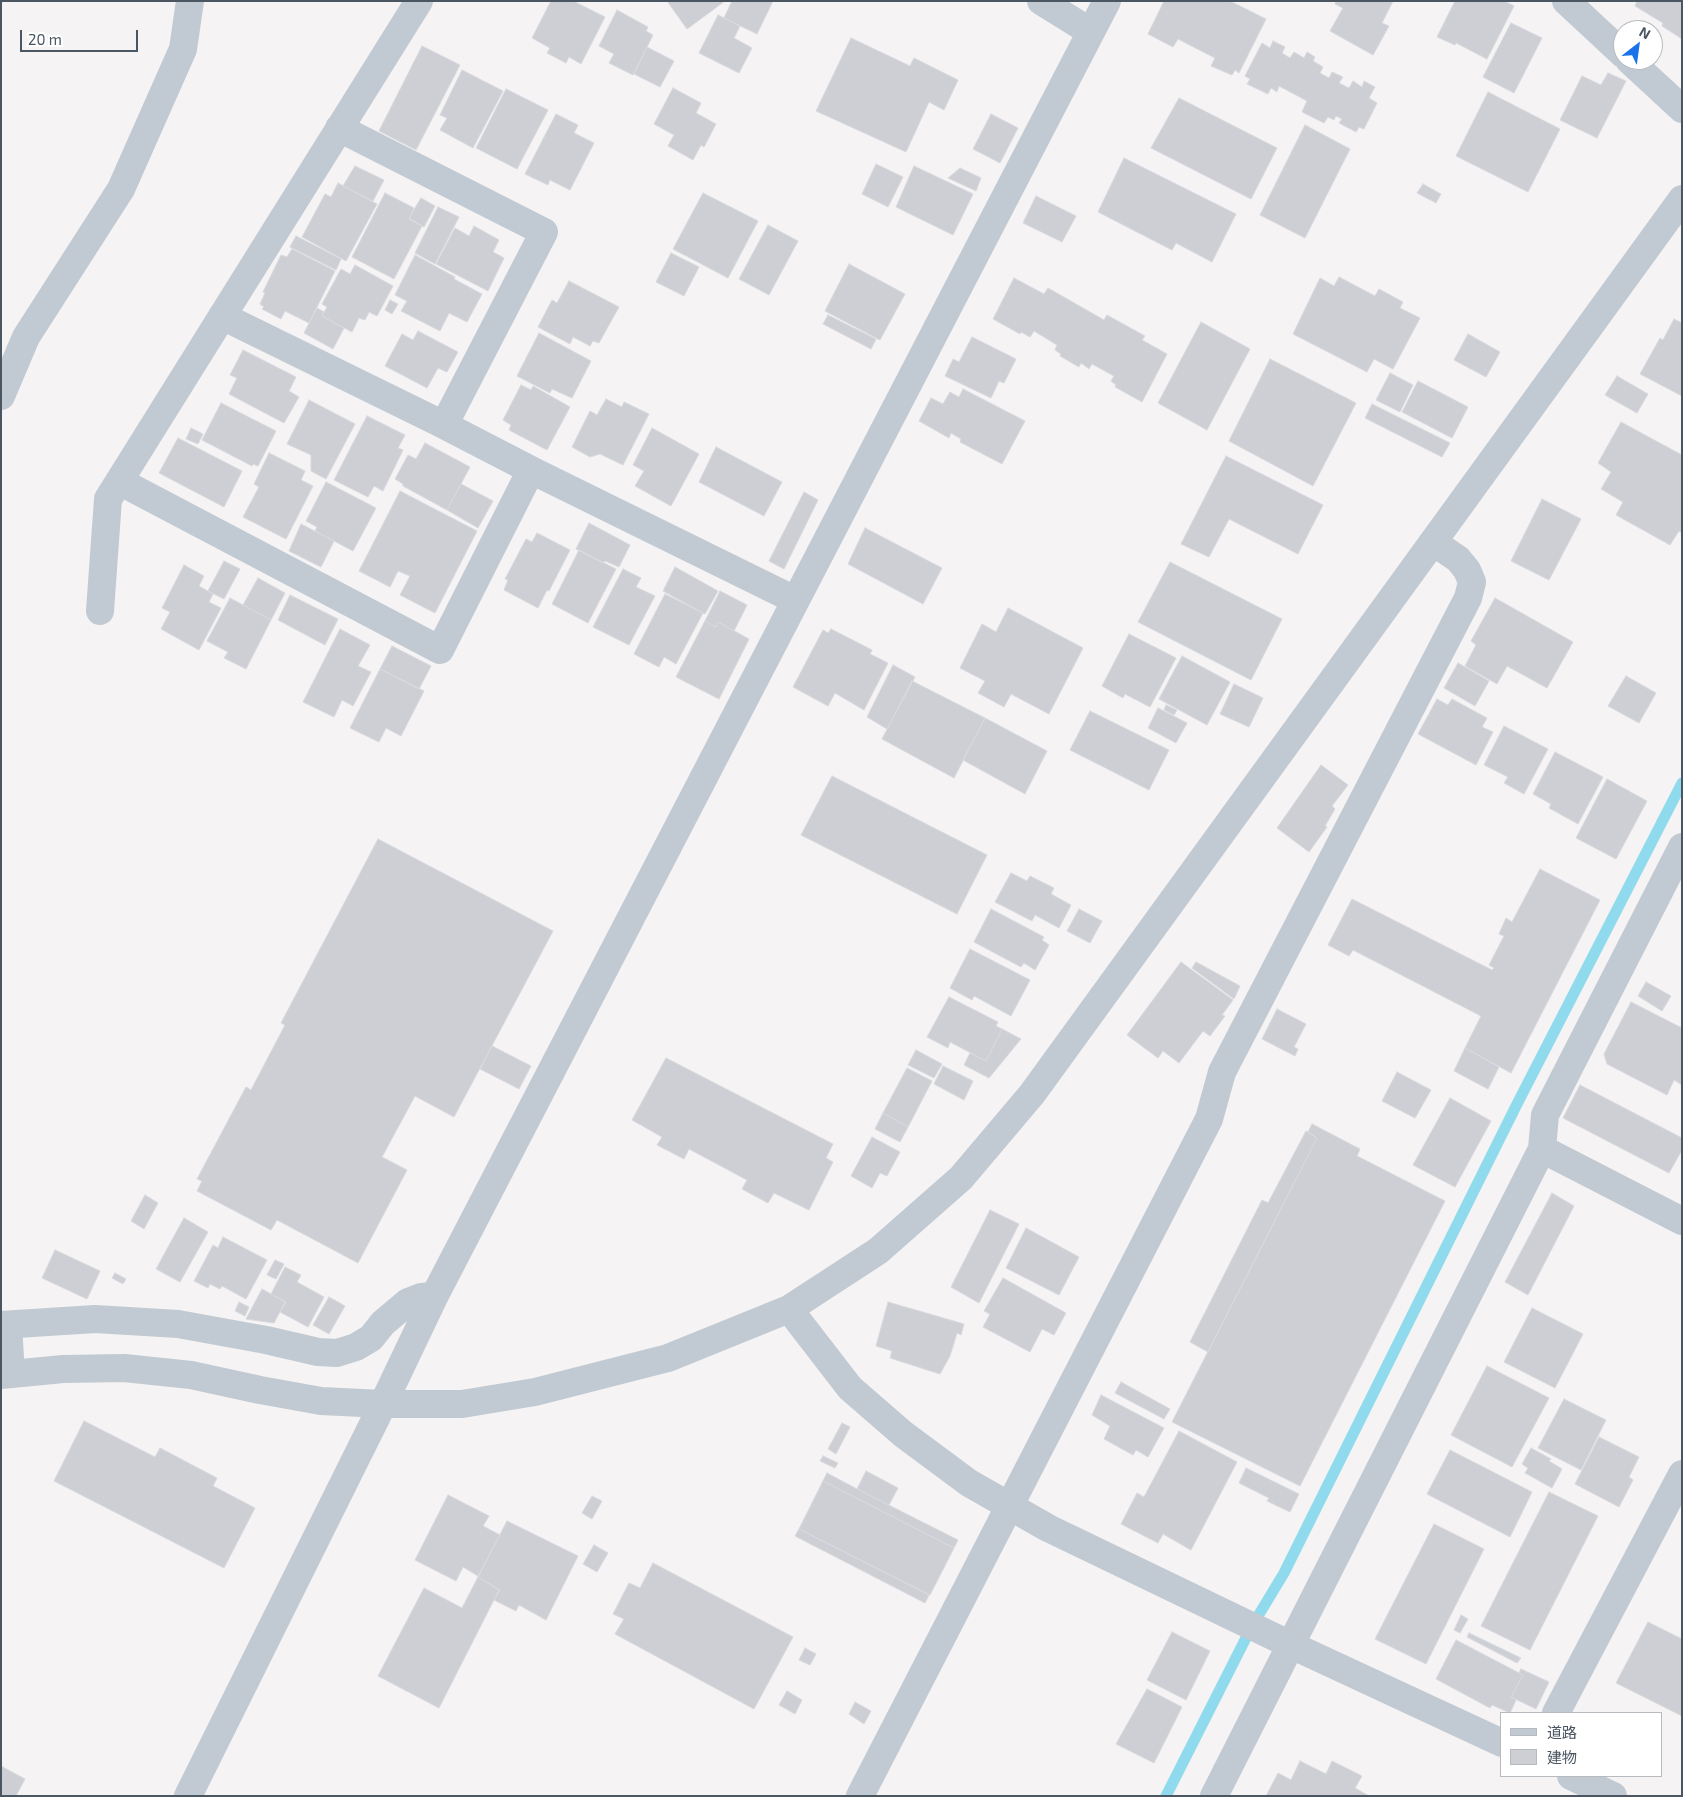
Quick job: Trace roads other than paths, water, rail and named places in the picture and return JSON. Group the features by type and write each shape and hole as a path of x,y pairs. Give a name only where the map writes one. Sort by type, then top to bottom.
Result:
{"street":[{"path":"1,396 26,336 121,189 183,49 190,1"},
{"path":"100,611 108,499 419,1"},
{"path":"1041,1 1091,32"},
{"path":"188,1796 383,1404 435,1295 1106,1"},
{"path":"1566,1 1613,45"},
{"path":"1640,70 1682,109"},
{"path":"339,128 544,232 444,425"},
{"path":"435,1295 421,1297 408,1302 383,1323 371,1338 356,1347 338,1353 318,1352 266,1340 178,1324 95,1319 4,1325 6,1374 63,1369 124,1368 191,1375 321,1401 383,1404 462,1404 535,1392 668,1358 789,1309 886,1244 961,1178 1026,1101 1682,198"},
{"path":"222,316 796,600"},
{"path":"119,481 440,650 531,470"},
{"path":"860,1796 1209,1119 1222,1072 1468,598 1472,582 1467,570 1458,559 1433,542"},
{"path":"1214,1796 1542,1149 1545,1116 1682,847"},
{"path":"1542,1149 1682,1221"},
{"path":"789,1309 850,1388 902,1434 970,1483 1048,1528 1291,1645 1500,1742"},
{"path":"1557,1712 1682,1474"},
{"path":"1573,1777 1613,1796"}],"waterway":[{"path":"1166,1796 1252,1626 1284,1573 1516,1106 1682,783"}]}
